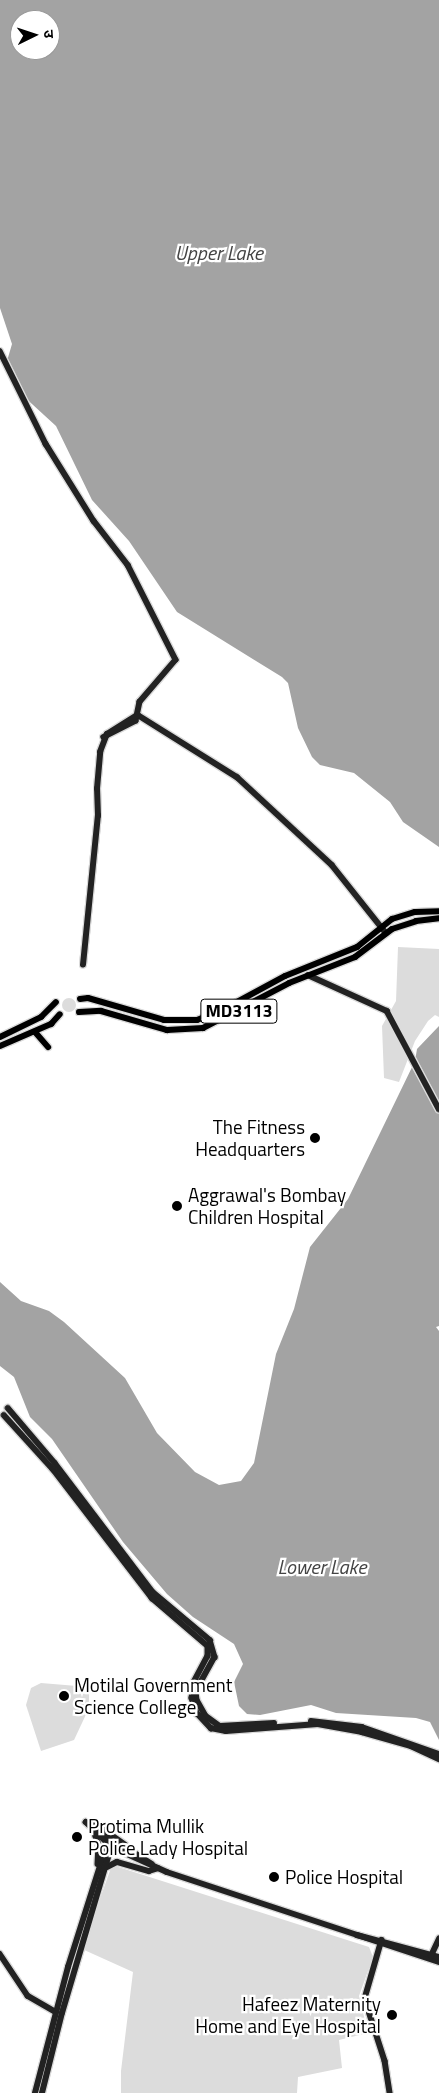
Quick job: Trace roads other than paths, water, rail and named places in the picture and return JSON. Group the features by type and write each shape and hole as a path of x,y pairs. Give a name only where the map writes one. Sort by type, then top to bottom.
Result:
{"main road":[{"name":"MD3113","path":"80,999 88,998 164,1020 198,1020 224,1009 286,976 357,947 382,926 415,912 439,911"},
{"name":"MD3113","path":"79,1012 94,1010 159,1029 192,1030 218,1023 355,957 386,933 416,921 439,918"},
{"path":"0,1037 41,1017 56,1002"},
{"path":"0,1046 50,1024 60,1014"},
{"path":"35,1032 48,1048"}],"street":[{"path":"0,351 46,444 94,521 128,565 176,660 140,702 138,714 104,737 97,789 98,816 83,964"},
{"path":"138,714 237,776 332,865 386,933"},
{"path":"311,977 387,1011 439,1109"},
{"path":"8,1408 55,1463 153,1592 210,1640 214,1657 196,1695 202,1710 213,1723 228,1727 323,1721 370,1729 439,1754"},
{"path":"4,1415 54,1469 152,1598 208,1646 208,1656 194,1682 192,1698 197,1713 211,1728 226,1731 318,1724 362,1732 411,1746 439,1759"},
{"path":"86,1822 93,1832 100,1852 96,1880"},
{"path":"86,1822 110,1842 147,1860"},
{"path":"86,1822 98,1824 158,1868"},
{"path":"93,1832 158,1868 357,1935 439,1957"},
{"path":"42,2093 64,2004 106,1867 110,1842"},
{"path":"35,2093 56,2012 96,1880 110,1842"},
{"path":"106,1867 117,1862 149,1871 158,1868"},
{"path":"431,1956 439,1939"},
{"path":"381,1942 365,2000 385,2061 390,2093"},
{"path":"0,1954 28,1996 56,2012"},
{"path":"431,1956 439,1962"}],"water":[{"name":"Upper Lake","path":"0,0 439,0 439,847 403,822 390,802 354,773 320,765 312,757 298,728 288,683 282,677 177,612 129,541 92,500 56,426 20,393 7,361 12,344 0,308"},
{"name":"Lower Lake","path":"439,1026 439,1326 436,1327 439,1331 439,1740 430,1722 416,1718 336,1713 311,1705 260,1715 247,1714 239,1706 234,1682 243,1664 234,1644 193,1617 167,1594 123,1542 52,1439 30,1417 14,1377 0,1366 0,1282 21,1301 49,1311 64,1322 125,1378 157,1433 195,1472 219,1485 241,1481 254,1463 276,1354 294,1309 310,1247 348,1199 415,1061 417,1049"}],"place":[{"name":"The Fitness Headquarters","path":"315,1138"},
{"name":"Aggrawal's Bombay Children Hospital","path":"177,1206"},
{"name":"Motilal Government Science College","path":"64,1696"},
{"name":"Protima Mullik Police Lady Hospital","path":"77,1837"},
{"name":"Police Hospital","path":"274,1877"},
{"name":"Hafeez Maternity Home and Eye Hospital","path":"392,2015"}]}
